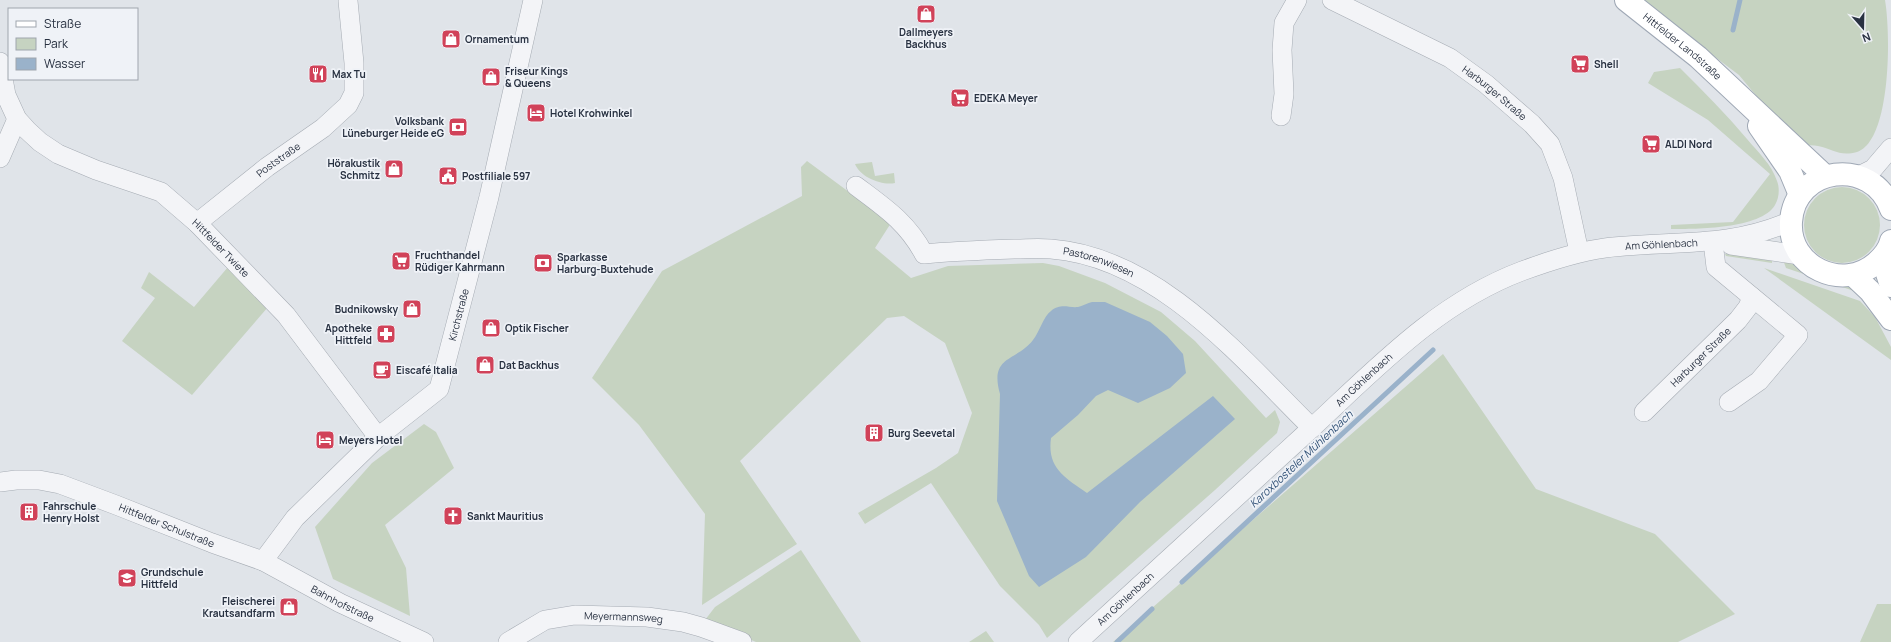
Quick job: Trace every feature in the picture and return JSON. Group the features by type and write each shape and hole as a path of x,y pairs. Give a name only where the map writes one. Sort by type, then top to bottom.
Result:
{"main road":[{"name":"Hittfelder Landstraße","path":"1626,0 1698,57 1825,176"},
{"name":"Hittfelder Landstraße","path":"1738,94 1790,171 1800,195"},
{"path":"1886,250 1869,269 1853,276 1838,276 1823,273 1810,266 1800,255 1794,245 1791,221 1794,207 1800,195 1811,184 1825,176 1848,173 1859,176 1871,182 1890,200"},
{"path":"1886,250 1891,286"},
{"path":"1853,276 1870,291 1891,319"}],"street":[{"name":"Kirchstraße","path":"263,561 295,518 378,436 439,389 489,197 533,0"},
{"path":"1281,116 1284,94 1282,50 1284,23 1297,0"},
{"name":"Harburger Straße","path":"1332,0 1450,58 1486,84 1532,124 1550,144 1563,178 1579,252"},
{"name":"Poststraße","path":"197,223 267,167 336,118 348,105 354,93 354,63 348,1"},
{"path":"0,64 6,95 17,119 0,158"},
{"name":"Hittfelder Twiete","path":"17,119 40,142 58,154 96,170 161,192 197,223 286,315 378,436"},
{"path":"1859,176 1873,169 1891,148"},
{"name":"Pastorenwiesen","path":"856,186 891,212 904,224 915,238 924,254 970,250 1050,249 1097,259 1129,273 1160,290 1202,319 1312,428"},
{"name":"Am Göhlenbach","path":"1078,642 1312,428 1358,383 1421,330 1455,306 1514,274 1579,252 1628,246 1713,242 1746,237 1770,230 1791,221"},
{"path":"1713,242 1716,267 1798,334 1759,381 1729,402"},
{"name":"Am Göhlenbach","path":"1713,242 1800,255"},
{"name":"Harburger Straße","path":"1644,412 1738,320 1748,307 1752,297"},
{"name":"Hittfelder Schulstraße","path":"0,482 39,480 60,484 212,543 263,561"},
{"name":"Bahnhofstraße","path":"263,561 340,603 424,642"},
{"name":"Meyermannsweg","path":"508,642 545,620 575,615 647,617 683,622 714,631 742,642"}],"green space":[{"path":"1639,0 1885,0 1887,16 1888,61 1886,85 1877,129 1868,144 1857,152 1846,154 1824,147 1803,145 1768,110 1739,75"},
{"path":"1680,68 1731,121 1772,170 1779,187 1779,193 1775,205 1768,213 1756,219 1727,226 1696,229 1671,229 1671,225 1733,222 1770,174 1708,120 1648,83 1654,72"},
{"path":"807,161 891,223 875,248 911,278 948,266 1043,263 1059,266 1105,283 1161,312 1195,341 1266,418 1275,410 1280,422 1277,433 1215,490 1047,638 1039,625 1000,586 931,483 865,524 858,513 936,468 958,453 972,413 945,343 904,316 887,318 740,461 797,544 702,605 705,514 639,425 592,378 662,271 802,196 801,167"},
{"path":"872,162 875,176 894,173 895,183 890,184 872,180 866,177 855,164"},
{"path":"1842,187 1856,190 1869,198 1877,211 1880,225 1877,239 1869,252 1856,260 1842,263 1828,260 1815,252 1807,239 1804,225 1807,211 1815,198 1828,190"},
{"path":"1725,254 1772,257 1772,263 1726,256"},
{"path":"1783,260 1796,262 1853,285 1857,292 1786,268"},
{"path":"228,267 268,307 192,395 122,341 155,298 141,288 149,272 194,307"},
{"path":"1764,268 1860,301 1875,317 1891,347 1891,360"},
{"path":"1443,354 1536,489 1655,534 1735,614 1678,642 1113,642"},
{"path":"424,424 436,432 454,468 385,525 406,568 410,616 333,579 315,527 372,463"},
{"path":"801,550 861,642 756,642 705,620 715,607"},
{"path":"1877,604 1891,604 1891,642 1860,642"},
{"path":"986,631 994,642 969,642"}],"water":[{"path":"1092,302 1105,302 1150,322 1167,336 1183,354 1186,373 1170,388 1138,403 1108,390 1096,396 1078,415 1051,438 1050,448 1055,464 1059,471 1071,482 1087,493 1213,396 1235,419 1140,502 1086,557 1039,587 1029,576 997,501 1000,394 998,372 1006,361 1026,347 1033,340 1051,311 1058,307 1078,307"}],"waterway":[{"name":"Karoxbosteler Mühlenbach","path":"1733,30 1740,0"},
{"name":"Karoxbosteler Mühlenbach","path":"1182,582 1433,350"},
{"name":"Karoxbosteler Mühlenbach","path":"1117,642 1152,609"}],"place":[{"name":"Dallmeyers Backhus","path":"926,14"},
{"name":"Ornamentum","path":"451,39"},
{"name":"Shell","path":"1580,64"},
{"name":"Max Tu","path":"318,74"},
{"name":"Friseur Kings & Queens","path":"491,77"},
{"name":"EDEKA Meyer","path":"960,98"},
{"name":"Hotel Krohwinkel","path":"536,113"},
{"name":"Volksbank Lüneburger Heide eG","path":"458,127"},
{"name":"ALDI Nord","path":"1651,144"},
{"name":"Hörakustik Schmitz","path":"394,169"},
{"name":"Postfiliale 597","path":"448,176"},
{"name":"Fruchthandel Rüdiger Kahrmann","path":"401,261"},
{"name":"Sparkasse Harburg-Buxtehude","path":"543,263"},
{"name":"Budnikowsky","path":"412,309"},
{"name":"Optik Fischer","path":"491,328"},
{"name":"Apotheke Hittfeld","path":"386,334"},
{"name":"Dat Backhus","path":"485,365"},
{"name":"Eiscafé Italia","path":"382,370"},
{"name":"Burg Seevetal","path":"874,433"},
{"name":"Meyers Hotel","path":"325,440"},
{"name":"Fahrschule Henry Holst","path":"29,512"},
{"name":"Sankt Mauritius","path":"453,516"},
{"name":"Grundschule Hittfeld","path":"127,578"},
{"name":"Fleischerei Krautsandfarm","path":"289,607"}]}
